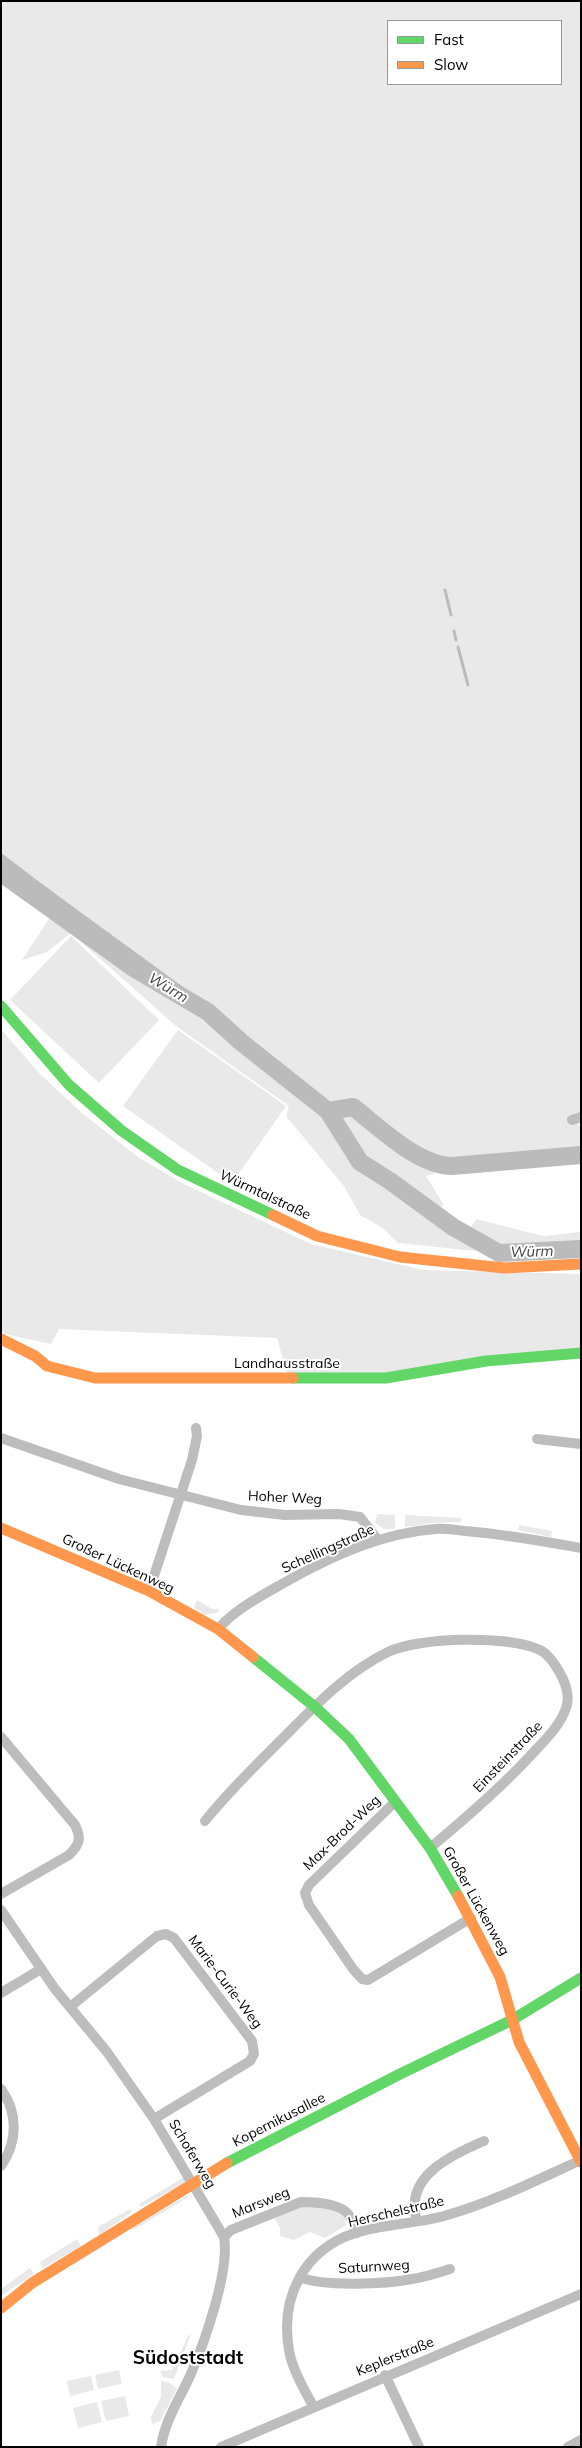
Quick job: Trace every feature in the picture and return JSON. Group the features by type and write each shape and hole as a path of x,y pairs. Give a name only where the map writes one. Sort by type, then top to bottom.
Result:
{"street":[{"name":"Würmtalstraße","path":"1,1006 69,1085 122,1131 178,1170 317,1236 400,1257 504,1268 581,1264"},
{"name":"Landhausstraße","path":"1,1339 35,1356 48,1366 95,1378 122,1379 386,1378 419,1375 503,1359 581,1353"},
{"path":"149,1591 192,1460 197,1436 196,1428"},
{"name":"Hoher Weg","path":"1,1438 119,1478 240,1510 285,1515 339,1514 360,1516 378,1540"},
{"path":"537,1439 581,1444"},
{"name":"Großer Lückenweg","path":"1,1528 149,1591 218,1629 315,1706 349,1740 430,1848 471,1918 500,1977 519,2042 556,2109 580,2161"},
{"name":"Schellingstraße","path":"218,1629 224,1622 268,1592 300,1574 378,1540 407,1533 437,1529 493,1533 581,1548"},
{"name":"Einsteinstraße","path":"315,1706 371,1662 404,1646 466,1641 525,1644 542,1651 552,1662 566,1686 568,1698 567,1708 561,1719 540,1746 504,1784 430,1848"},
{"path":"205,1821 239,1782 315,1706"},
{"path":"1,1737 75,1825 80,1838 78,1846 69,1855 1,1894"},
{"name":"Max-Brod-Weg","path":"395,1802 308,1885 305,1893 309,1905 353,1969 362,1979 368,1980 471,1918"},
{"name":"Schoferweg","path":"1,1910 41,1969 107,2052 154,2119 224,2237 226,2248 222,2281 197,2360 171,2412 164,2430 161,2447"},
{"name":"Marie-Curie-Weg","path":"70,2007 157,1936 166,1934 174,1938 252,2041 254,2054 250,2061 154,2119"},
{"path":"1,1993 41,1969"},
{"name":"Kopernikusallee","path":"1,2308 32,2284 213,2170 400,2074 512,2020 581,1978"},
{"path":"1,2089 8,2098 15,2124 13,2142 1,2166"},
{"path":"417,2221 414,2202 427,2174 445,2160 484,2141"},
{"name":"Herschelstraße","path":"313,2406 298,2377 289,2352 286,2316 295,2284 315,2257 334,2242 357,2233 468,2209 580,2161"},
{"name":"Marsweg","path":"224,2237 231,2230 287,2206 308,2202 334,2206 348,2213 357,2233"},
{"name":"Saturnweg","path":"300,2277 313,2282 326,2283 369,2282 412,2279 450,2269"},
{"name":"Keplerstraße","path":"221,2447 313,2406 581,2294"},
{"path":"385,2376 419,2447"},
{"path":"568,2447 581,2440"}],"shaded area":[{"path":"1,1 581,1 581,1114 574,1117 581,1129 581,1160 447,1170 426,1176 443,1204 437,1219 474,1245 475,1251 398,1243 383,1228 360,1215 344,1186 286,1116 289,1106 176,1026 71,933 47,952 22,960 53,913 1,877"},
{"path":"71,936 159,1020 99,1083 10,1000"},
{"path":"1,1029 39,1073 82,1113 138,1157 184,1184 311,1244 423,1270 581,1274 581,1348 382,1375 287,1373 277,1338 59,1329 51,1344 5,1334 1,1330"},
{"path":"178,1030 286,1106 232,1183 123,1106"},
{"path":"476,1219 543,1236 581,1232 581,1246 518,1250 496,1247 468,1232"},
{"path":"377,1514 395,1515 395,1529 384,1529 375,1523"},
{"path":"405,1515 461,1518 461,1522 432,1523 405,1527"},
{"path":"519,1525 552,1531 551,1537 518,1530"},
{"path":"358,1540 360,1542 301,1567 300,1564 323,1552"},
{"path":"197,1600 212,1609 219,1609 219,1612 205,1615 194,1608"},
{"path":"184,2177 187,2182 141,2207 139,2204"},
{"path":"188,2195 189,2197 133,2230 132,2228"},
{"path":"303,2206 328,2208 344,2216 346,2225 325,2238 310,2232 294,2240 280,2236 280,2228 274,2217"},
{"path":"130,2209 132,2212 99,2235 98,2227"},
{"path":"77,2239 81,2246 43,2268 40,2262"},
{"path":"30,2268 34,2274 1,2296 1,2289"},
{"path":"191,2334 174,2379 163,2377 160,2371 172,2370 188,2336"},
{"path":"119,2370 122,2384 98,2389 95,2375"},
{"path":"91,2376 94,2390 70,2396 67,2381"},
{"path":"161,2381 170,2383 177,2389 160,2421 152,2424 151,2417 161,2397"},
{"path":"125,2396 129,2416 106,2421 101,2401"},
{"path":"97,2402 102,2422 78,2428 73,2408"}],"waterway":[{"path":"445,590 451,615"},
{"path":"454,631 456,640"},
{"path":"458,647 468,685"},
{"path":"1,859 208,1012"},
{"name":"Würm","path":"1,873 132,967 208,1012 241,1042 328,1111 360,1162 390,1181 453,1227 499,1253 581,1249"},
{"name":"Würm","path":"328,1111 353,1107 399,1144 426,1160 439,1164 452,1166 581,1155"}],"traffic: fast":[{"path":"1,1006 69,1085 122,1131 178,1170 273,1215"},
{"path":"293,1378 386,1378 486,1361 581,1353"},
{"path":"253,1657 315,1707 349,1739 430,1848 458,1896"},
{"path":"227,2163 400,2074 512,2020 581,1978"}],"traffic: slow":[{"path":"273,1215 317,1236 400,1257 504,1268 581,1264"},
{"path":"1,1339 35,1356 47,1366 95,1378 293,1378"},
{"path":"1,1528 149,1591 218,1629 253,1657"},
{"path":"458,1896 500,1977 519,2042 581,2162"},
{"path":"1,2308 32,2283 227,2163"}],"district":[{"name":"Südoststadt","path":"188,2358"}]}
